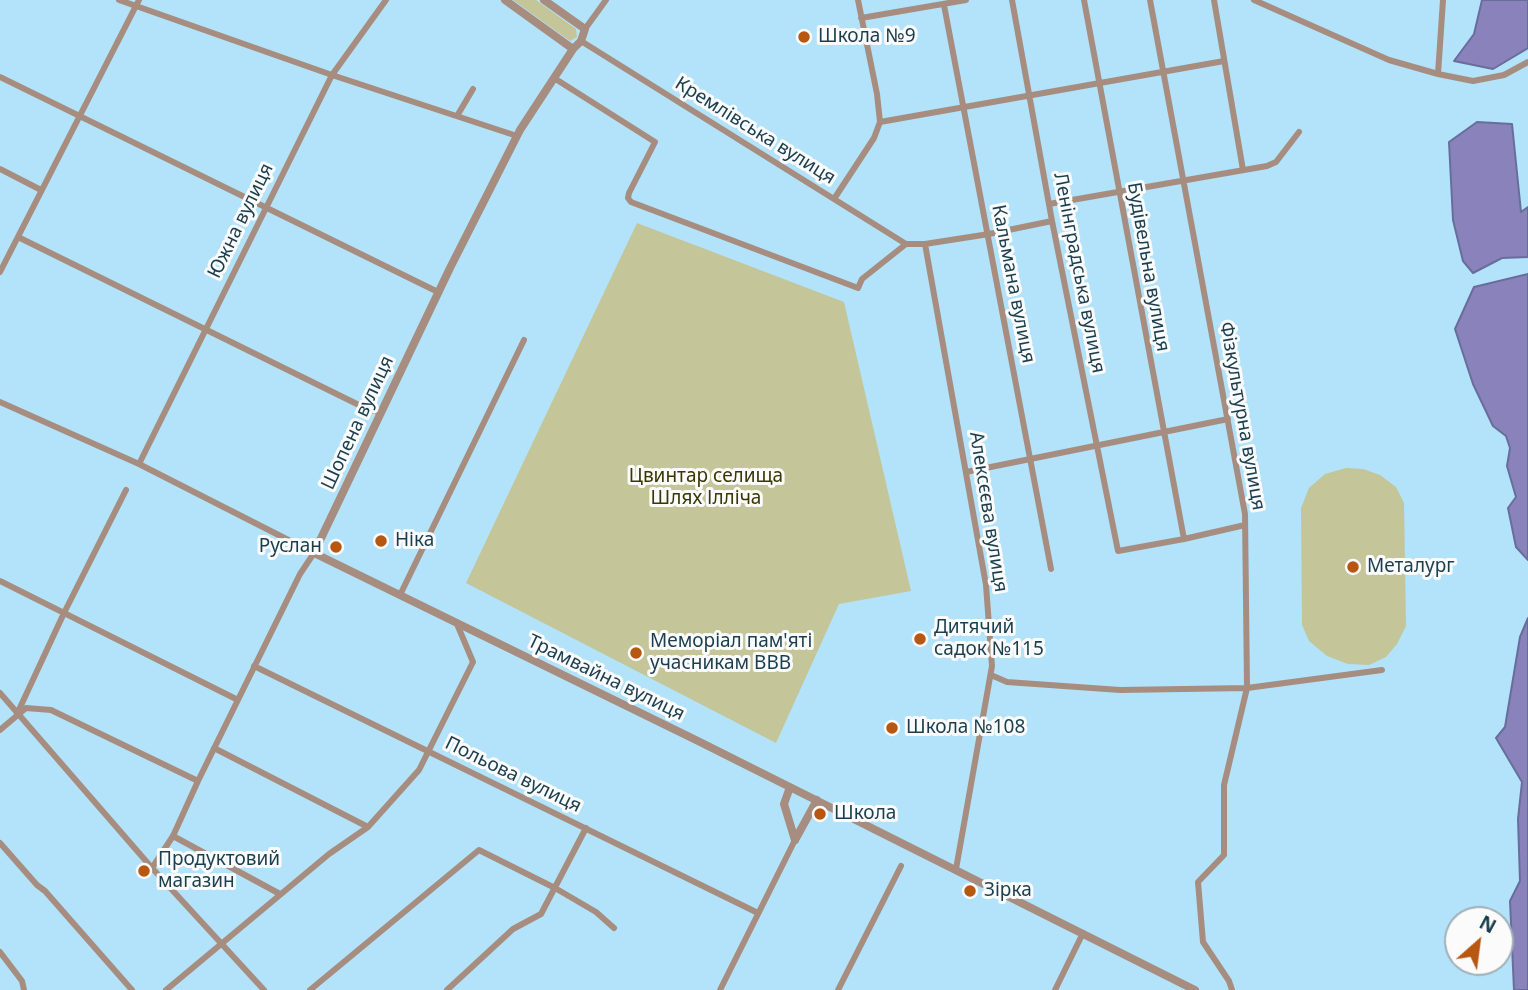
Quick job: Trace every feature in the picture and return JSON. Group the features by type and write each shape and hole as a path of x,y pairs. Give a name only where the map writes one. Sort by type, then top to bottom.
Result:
{"street":[{"path":"119,0 136,3 332,75 517,136"},
{"name":"Южна вулиця","path":"139,464 332,75 386,0"},
{"path":"505,0 573,49"},
{"path":"544,0 584,29"},
{"path":"581,41 584,29 606,0"},
{"path":"834,199 874,138 880,122 858,0"},
{"path":"861,18 966,0"},
{"name":"Ленінградська вулиця","path":"1013,0 1052,221 1118,551 1184,539"},
{"name":"Будівельна вулиця","path":"1084,0 1184,539"},
{"name":"Фiзкультурна вулиця","path":"1150,0 1245,514 1247,688 1224,785 1224,855 1198,882 1203,942 1232,990"},
{"path":"1214,0 1243,170"},
{"path":"1254,0 1389,60 1438,75 1473,82 1504,75 1528,62"},
{"path":"1438,75 1443,0"},
{"path":"0,271 136,3"},
{"name":"Кальмана вулиця","path":"944,5 1051,569"},
{"name":"Шопена вулиця","path":"152,868 173,836 254,666 300,574 314,553 438,292 517,136 573,49 581,41"},
{"name":"Кремлівська вулиця","path":"581,41 909,244"},
{"path":"880,122 1224,61"},
{"path":"0,76 438,292"},
{"path":"554,78 655,142 629,194 631,202 858,288 862,279 909,244 989,234 1052,221"},
{"path":"457,116 473,89"},
{"path":"1049,204 1276,162 1299,132"},
{"path":"0,169 41,190"},
{"path":"18,237 363,407 381,413"},
{"name":"Алексєєва вулиця","path":"925,244 986,584 992,666 956,869"},
{"path":"400,595 524,340"},
{"name":"Трамвайна вулиця","path":"0,402 139,464 1195,990"},
{"path":"966,472 1228,419"},
{"path":"18,714 64,613 126,490"},
{"path":"1184,539 1245,525"},
{"path":"0,581 238,700"},
{"path":"166,990 329,854 368,827 419,770 473,662 457,623"},
{"name":"Польова вулиця","path":"254,666 758,913"},
{"path":"990,675 1007,682 1119,690 1247,688 1381,670"},
{"path":"0,693 152,868 264,990"},
{"path":"0,730 26,708 51,710 198,781"},
{"path":"214,748 368,827"},
{"path":"790,787 784,804 795,840"},
{"path":"720,990 817,800"},
{"path":"447,990 513,929 541,914 586,828"},
{"path":"173,836 280,894"},
{"path":"0,843 132,990"},
{"path":"310,990 479,850 555,888 596,912 614,928"},
{"path":"838,990 901,866"},
{"path":"1055,990 1083,933"},
{"path":"0,952 23,981 24,990"}],"green space":[{"path":"513,0 536,0 576,29 577,37 570,41"},
{"name":"Цвинтар селища Шлях Ілліча","path":"637,223 844,302 911,591 839,604 776,743 466,583"},
{"name":"Металург","path":"1346,468 1363,469 1380,475 1396,487 1404,503 1406,626 1397,644 1386,657 1369,665 1348,664 1327,656 1309,641 1302,625 1301,508 1309,488 1325,474"}],"shaded area":[{"path":"1482,0 1528,0 1528,48 1493,69 1454,61 1474,34"},
{"path":"1477,122 1512,124 1521,212 1528,207 1528,257 1502,258 1473,273 1463,261 1453,220 1449,142"},
{"path":"1528,274 1528,560 1516,547 1508,508 1516,497 1507,466 1510,448 1506,436 1493,426 1473,384 1455,329 1474,287"},
{"path":"1528,618 1528,990 1514,990 1514,906 1510,906 1510,901 1520,881 1518,819 1522,782 1496,738 1505,727 1520,637"}],"place":[{"name":"Школа №9","path":"804,37"},
{"name":"Ніка","path":"381,541"},
{"name":"Руслан","path":"336,547"},
{"name":"Металург","path":"1353,567"},
{"name":"Дитячий садок №115","path":"920,639"},
{"name":"Меморіал пам'яті учасникам ВВВ","path":"636,653"},
{"name":"Школа №108","path":"892,728"},
{"name":"Школа","path":"820,814"},
{"name":"Продуктовий магазин","path":"144,871"},
{"name":"Зірка","path":"970,891"}]}
